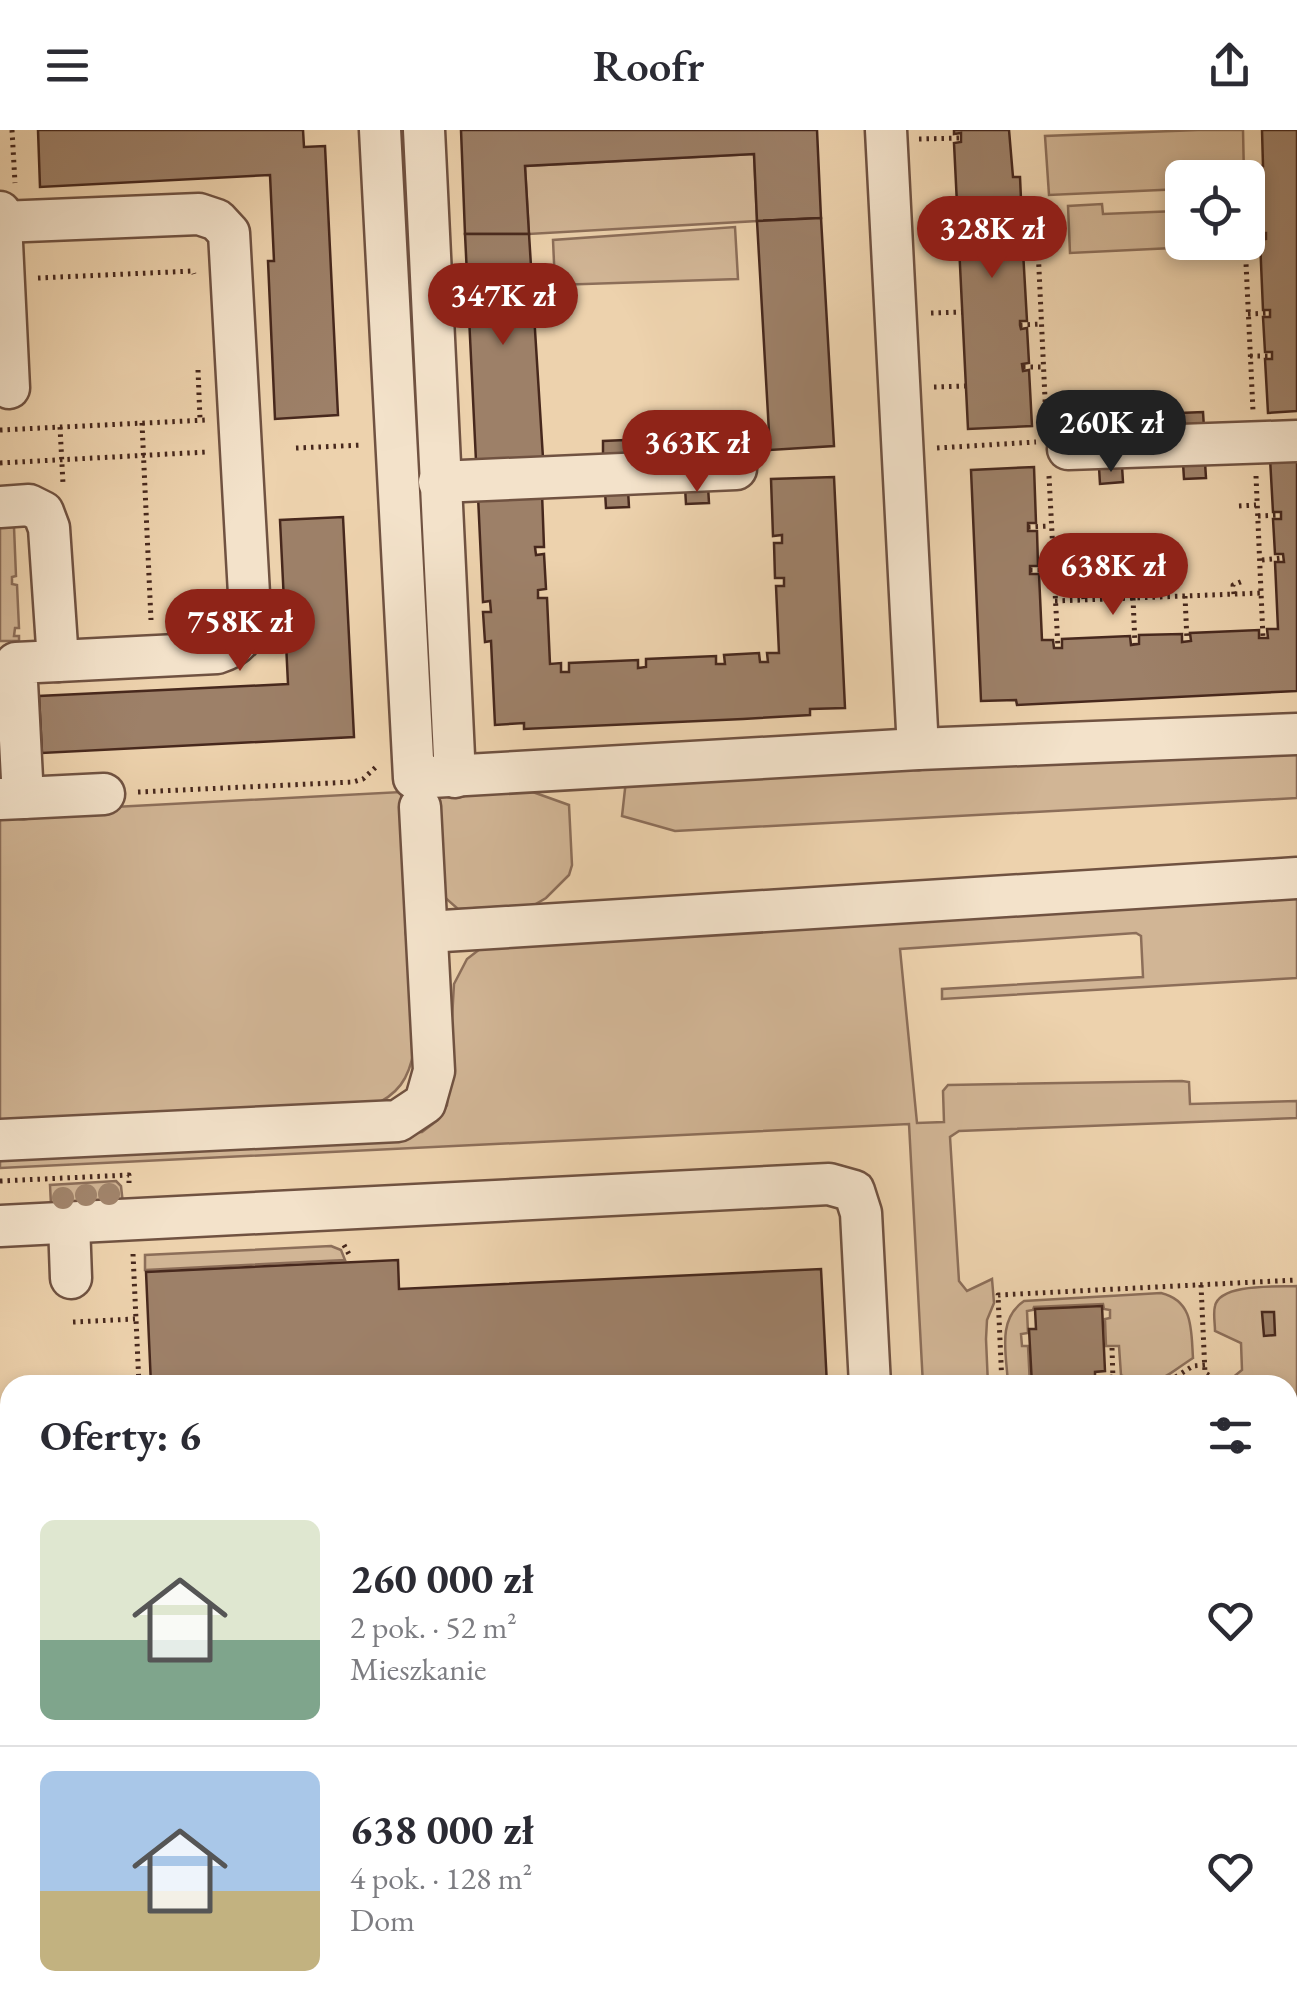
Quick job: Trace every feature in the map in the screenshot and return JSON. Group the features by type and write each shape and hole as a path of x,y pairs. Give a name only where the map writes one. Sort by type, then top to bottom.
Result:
{"street":[{"path":"380,130 412,775 418,780 918,750 1297,734"},
{"path":"424,130 454,777"},
{"path":"900,134 918,750"},
{"path":"9,388 4,280 6,209 199,214 222,224 232,248 250,612 246,630 232,646 216,653 16,663 12,798 104,794"},
{"path":"1058,445 1297,441"},
{"path":"439,482 736,469"},
{"path":"0,507 28,505 43,512 49,528 58,661"},
{"path":"0,1140 398,1121 426,1103 434,1071 420,807"},
{"path":"427,932 1297,878"},
{"path":"0,1226 830,1184 854,1192 861,1213 869,1375"},
{"path":"69,1222 72,1278"}],"path":[{"path":"6,209 12,130"},
{"path":"900,134 961,138"},
{"path":"920,235 959,233"},
{"path":"1017,248 1038,248"},
{"path":"4,280 194,270"},
{"path":"923,314 962,312"},
{"path":"1248,314 1270,313"},
{"path":"1020,324 1042,324"},
{"path":"1250,356 1272,356"},
{"path":"1023,367 1044,367"},
{"path":"925,388 966,386"},
{"path":"0,430 212,420"},
{"path":"142,423 152,621"},
{"path":"60,427 64,498"},
{"path":"296,448 366,444 366,451"},
{"path":"924,448 1058,445"},
{"path":"0,462 209,452"},
{"path":"1239,506 1258,505"},
{"path":"1258,516 1282,515"},
{"path":"1028,527 1052,526"},
{"path":"1260,560 1284,558"},
{"path":"1030,570 1054,570"},
{"path":"1234,594 1233,585 1243,581"},
{"path":"1151,598 1150,588 1157,583"},
{"path":"1074,589 1083,592 1084,600"},
{"path":"1058,648 1056,602 1084,600 1262,593 1264,638"},
{"path":"1185,596 1186,642"},
{"path":"1133,598 1135,644"},
{"path":"104,794 353,782 372,772 381,756"},
{"path":"132,1251 139,1375"},
{"path":"1002,1375 998,1295 1297,1280"},
{"path":"1201,1285 1205,1373 1208,1375"},
{"path":"74,1322 136,1319"},
{"path":"1112,1348 1113,1375"},
{"path":"1179,1375 1193,1366 1205,1366"}],"shaded area":[{"path":"1243,130 1244,160 1165,160 1165,190 1049,195 1045,136"},
{"path":"754,154 757,221 529,234 525,166"},
{"path":"1102,204 1103,214 1165,211 1165,248 1070,253 1068,206"},
{"path":"735,227 738,279 555,285 553,240"},
{"path":"0,527 14,527 16,576 12,577 12,584 17,585 19,628 15,628 14,636 19,636 19,641 0,641"},
{"path":"1297,746 1297,798 675,831 622,816 626,780"},
{"path":"516,786 569,805 569,875 534,905 458,909 442,895 434,790"},
{"path":"401,792 414,1050 405,1078 388,1097 370,1107 0,1126 0,813"},
{"path":"1297,896 1297,978 942,999 942,989 1143,977 1141,936 1136,933 900,949 917,1123 944,1122 943,1091 948,1085 1182,1081 1189,1082 1190,1104 1297,1101 1297,1118 959,1131 950,1137 959,1281 967,1291 992,1279 994,1303 987,1320 986,1339 988,1375 922,1375 909,1124 0,1168 0,1154 422,1132 438,1120 447,1105 454,984 467,959 489,942"},
{"path":"116,1181 121,1186 123,1204 51,1205 50,1185"},
{"path":"331,1246 341,1250 345,1260 145,1270 145,1255"},
{"path":"1297,1286 1297,1375 1236,1375 1242,1370 1241,1343 1215,1331 1214,1312 1219,1299 1238,1290"},
{"path":"1161,1293 1180,1303 1189,1318 1193,1358 1168,1375 1121,1375 1119,1346 1106,1346 1105,1319 1110,1318 1110,1310 1104,1309 1103,1304 1034,1307 1027,1311 1028,1333 1021,1334 1022,1346 1028,1346 1029,1375 1007,1375 1006,1328 1015,1309 1024,1301"}],"building":[{"path":"38,130 303,130 304,147 325,146 338,415 275,419 268,261 274,261 270,175 40,187"},
{"path":"461,130 817,130 821,218 757,221 754,154 525,166 529,234 465,234"},
{"path":"954,130 1009,130 1013,177 1020,177 1023,244 1017,245 1017,252 1023,251 1027,321 1020,321 1020,325 1021,329 1027,328 1029,363 1022,364 1023,371 1029,370 1032,426 968,429 954,143 961,142 961,133 954,134"},
{"path":"1262,130 1297,130 1297,411 1268,413 1265,359 1272,359 1272,352 1265,352 1263,317 1270,317 1270,310 1263,310 1261,260 1265,260 1266,233"},
{"path":"821,218 834,446 770,450 757,221"},
{"path":"465,234 529,234 543,458 476,461"},
{"path":"1203,412 1204,428 1181,430 1180,413"},
{"path":"1120,415 1121,433 1098,434 1097,417"},
{"path":"714,435 715,452 692,453 692,436"},
{"path":"625,440 626,456 603,458 603,441"},
{"path":"1297,457 1297,691 1017,705 1016,700 981,701 971,470 1034,467 1036,523 1028,523 1028,531 1037,531 1038,566 1030,566 1030,574 1039,574 1042,640 1053,640 1054,648 1062,648 1062,639 1130,636 1131,645 1139,644 1139,635 1182,634 1182,642 1191,641 1190,633 1259,630 1259,638 1268,638 1267,629 1278,629 1275,562 1284,562 1283,554 1275,554 1273,519 1281,519 1281,512 1273,512 1270,458"},
{"path":"1205,462 1206,478 1184,479 1183,463"},
{"path":"1122,466 1123,482 1100,484 1099,467"},
{"path":"834,477 845,708 810,709 810,715 743,719 524,729 524,723 495,725 491,641 485,642 483,612 491,612 490,601 483,602 478,496 542,493 544,547 535,547 536,555 544,554 546,589 538,590 538,598 547,598 550,664 561,663 561,672 569,672 569,663 638,660 638,668 646,667 646,659 716,656 716,664 725,664 724,655 759,653 760,662 768,662 767,653 779,653 776,586 784,586 784,578 775,578 774,543 782,543 782,535 773,536 771,479"},
{"path":"708,486 709,503 686,504 685,487"},
{"path":"628,490 629,507 606,508 605,491"},
{"path":"343,517 354,737 42,753 39,696 288,684 280,520"},
{"path":"398,1260 399,1289 821,1269 826,1375 151,1375 146,1272"},
{"path":"1102,1306 1105,1371 1095,1375 1031,1375 1029,1329 1036,1329 1035,1309"},
{"path":"1262,1312 1274,1312 1275,1335 1264,1336"}]}
